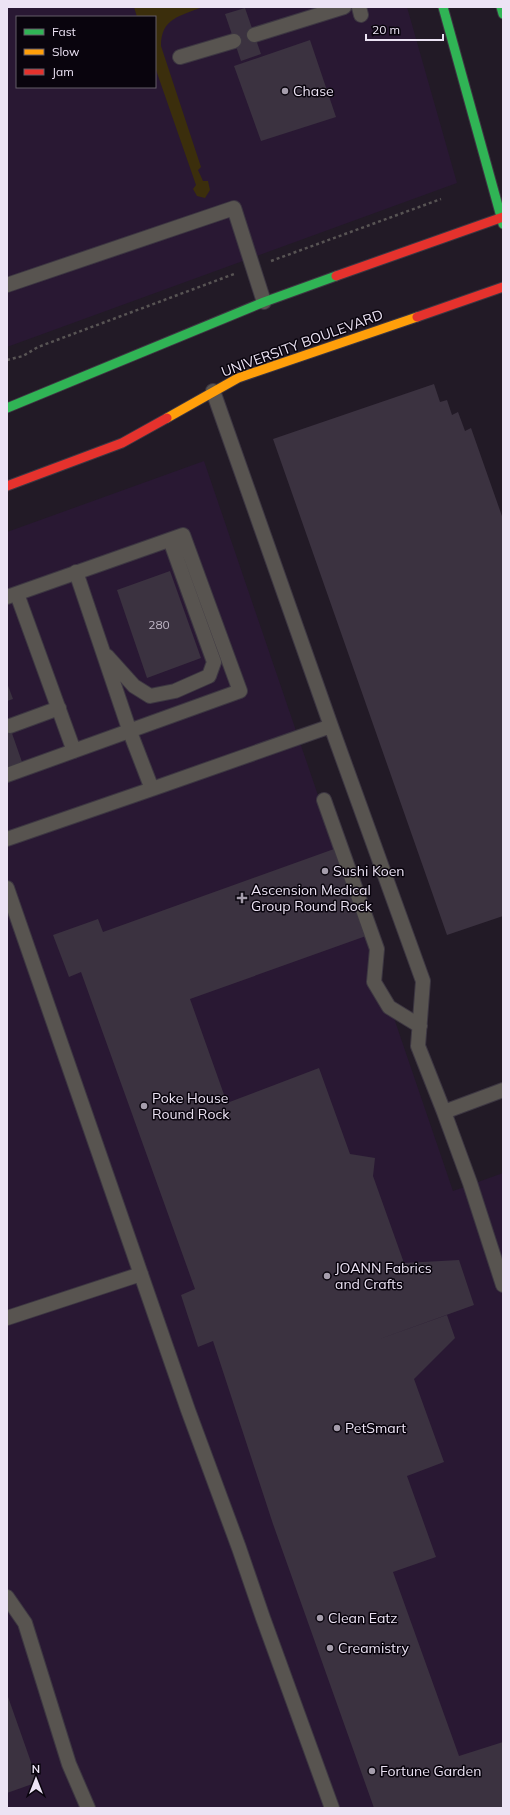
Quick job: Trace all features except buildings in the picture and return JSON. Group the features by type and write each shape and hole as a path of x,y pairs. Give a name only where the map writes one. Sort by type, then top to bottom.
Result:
{"main road":[{"path":"7,408 264,302 502,220 443,7"},
{"path":"501,7 503,14"},
{"name":"UNIVERSITY BOULEVARD","path":"7,486 122,443 238,378 503,287"}],"lane":[{"path":"254,34 344,7"},
{"path":"180,57 234,41"},
{"path":"7,285 234,208 264,302"},
{"path":"213,391 423,981 418,1046 470,1183 503,1285"},
{"path":"7,775 130,732 240,691 183,535 12,595 59,708 74,751"},
{"path":"103,652 134,686 150,696 175,691 209,676 214,662 170,540"},
{"path":"76,572 130,732 152,789"},
{"path":"10,726 59,708"},
{"path":"7,839 331,726"},
{"path":"324,800 377,950 374,982 389,1008 420,1026"},
{"path":"7,888 188,1410 240,1548 263,1618 332,1808"},
{"path":"444,1112 503,1090"},
{"path":"7,1318 141,1274"},
{"path":"7,1597 25,1623 69,1764 88,1808"}],"path":[{"path":"7,360 23,356 38,347 441,199"}],"shaded area":[{"path":"7,7 407,7 457,183 7,347"},
{"path":"134,7 203,7 173,19 164,29 161,46 201,167 198,170 203,181 208,181 210,190 205,198 197,196 193,189 196,185 156,70 156,16 137,16"},
{"path":"204,461 453,1191 503,1173 503,1808 7,1808 7,532"}],"traffic: fast":[{"path":"443,7 503,224"},
{"path":"501,7 503,14"},
{"path":"7,408 264,302 336,276"}],"traffic: slow":[{"path":"167,418 238,378 417,317"}],"traffic: jam":[{"path":"336,276 503,217"},
{"path":"417,317 503,287"},
{"path":"7,486 122,443 167,418"}],"place":[{"name":"Chase","path":"285,91"},
{"name":"Sushi Koen","path":"325,871"},
{"name":"Ascension Medical Group Round Rock","path":"242,898"},
{"name":"Poke House Round Rock","path":"144,1106"},
{"name":"JOANN Fabrics and Crafts","path":"327,1276"},
{"name":"PetSmart","path":"337,1428"},
{"name":"Clean Eatz","path":"320,1618"},
{"name":"Creamistry","path":"330,1648"},
{"name":"Fortune Garden","path":"372,1771"}]}
